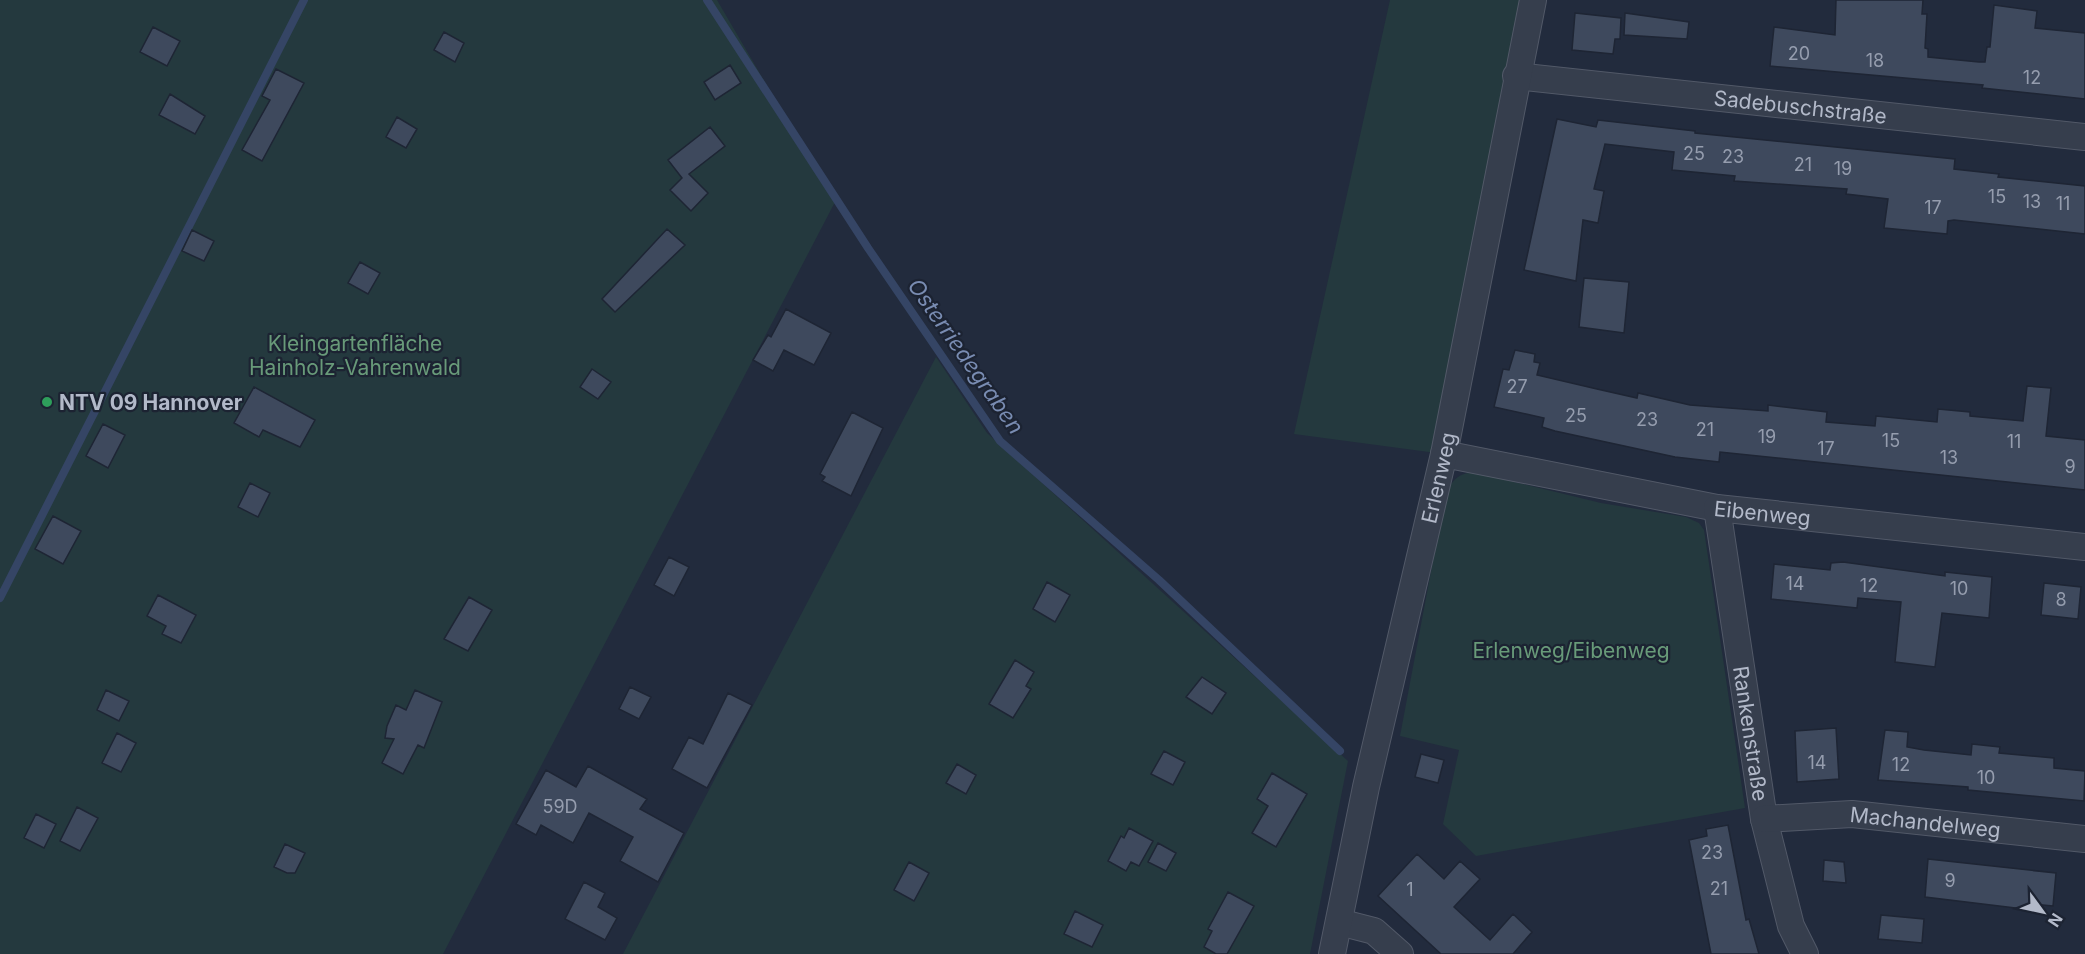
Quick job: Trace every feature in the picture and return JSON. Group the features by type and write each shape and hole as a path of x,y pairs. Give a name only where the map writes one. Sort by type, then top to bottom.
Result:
{"street":[{"name":"Erlenweg","path":"1332,954 1366,787 1444,454 1516,76 1533,0"},
{"name":"Sadebuschstraße","path":"1516,76 2085,137"},
{"name":"Eibenweg","path":"1444,454 1717,508 2085,547"},
{"name":"Rankenstraße","path":"1717,508 1764,819 1791,926 1804,954"},
{"name":"Machandelweg","path":"1764,819 1851,814 2085,839"},
{"path":"1339,922 1374,931 1400,954"}],"green space":[{"name":"Kleingartenfläche Hainholz-Vahrenwald","path":"0,0 717,0 835,202 443,954 0,954"},
{"path":"1390,0 1542,0 1444,454 1294,434"},
{"path":"936,357 987,433 1348,761 1310,954 623,954"},
{"name":"Erlenweg/Eibenweg","path":"1473,472 1601,503 1686,517 1699,523 1704,530 1745,808 1476,856 1443,824 1459,750 1400,736 1446,492 1457,478"}],"building":[{"path":"1836,0 1923,0 1922,14 1927,14 1925,48 1928,49 1928,57 1979,62 1985,62 1987,47 1990,47 1994,5 2037,11 2035,28 2085,33 2085,99 1982,88 1983,85 1770,66 1774,27 1835,35"},
{"path":"1575,13 1621,18 1620,39 1615,39 1613,54 1572,50"},
{"path":"1625,13 1689,22 1687,39 1624,35"},
{"path":"153,27 180,41 167,66 140,52"},
{"path":"444,32 464,43 455,62 434,50"},
{"path":"730,65 741,83 715,100 704,82"},
{"path":"276,69 304,83 262,161 242,150 270,100 262,96"},
{"path":"170,94 205,116 195,134 159,115"},
{"path":"397,117 417,129 406,148 386,137"},
{"path":"1557,119 1596,127 1598,120 1695,131 1695,133 1955,159 1954,169 1999,174 1998,177 2085,186 2085,234 1954,220 1948,221 1947,234 1884,228 1888,199 1846,194 1847,189 1734,181 1735,176 1672,170 1674,152 1605,144 1594,189 1604,191 1598,223 1583,220 1576,281 1524,270"},
{"path":"710,127 725,146 689,174 708,193 691,211 670,190 682,178 668,160"},
{"path":"667,229 685,245 615,312 602,299"},
{"path":"192,230 214,241 204,261 182,251"},
{"path":"360,262 380,273 368,294 348,283"},
{"path":"1584,278 1629,282 1624,333 1579,327"},
{"path":"786,309 831,333 814,365 784,350 773,371 753,360 768,335 771,337"},
{"path":"1515,350 1535,354 1534,362 1540,363 1537,375 1637,398 1638,393 1690,405 1768,411 1768,405 1827,412 1826,422 1875,426 1876,416 1937,422 1938,409 1970,412 1970,416 2023,421 2027,386 2051,388 2046,436 2085,440 2085,490 1720,452 1719,462 1675,457 1555,431 1542,427 1544,418 1494,407 1503,369 1509,370"},
{"path":"592,369 611,382 598,399 580,387"},
{"path":"254,387 315,420 300,447 263,430 259,437 234,423"},
{"path":"852,412 883,428 851,496 822,481 825,477 820,474"},
{"path":"103,424 125,435 108,468 86,456"},
{"path":"250,483 270,493 258,517 238,507"},
{"path":"53,516 81,531 63,564 35,549"},
{"path":"669,557 689,567 674,596 654,585"},
{"path":"1843,562 1945,576 1945,572 1992,577 1989,618 1942,613 1935,667 1895,662 1901,602 1858,598 1857,608 1771,599 1774,564 1830,570 1831,563"},
{"path":"1047,582 1070,595 1055,622 1033,609"},
{"path":"2044,583 2081,587 2078,619 2041,615"},
{"path":"158,595 196,615 181,643 162,634 166,626 147,616"},
{"path":"469,597 492,610 468,651 444,639"},
{"path":"1015,660 1034,672 1026,686 1031,689 1013,718 989,704"},
{"path":"1202,677 1226,693 1212,714 1186,697"},
{"path":"630,687 651,697 639,719 619,709"},
{"path":"106,690 129,701 119,721 97,710"},
{"path":"415,690 442,702 424,748 418,745 403,774 382,763 394,739 385,738 387,726 396,705 406,710"},
{"path":"728,693 752,705 707,788 672,769 689,737 703,744"},
{"path":"1836,728 1839,779 1797,782 1795,731"},
{"path":"1885,730 1908,732 1907,747 1924,750 1971,755 1972,744 2000,747 1999,753 2054,758 2054,768 2085,771 2084,801 1968,790 1968,787 1878,780"},
{"path":"117,733 136,743 121,772 102,763"},
{"path":"1164,751 1185,762 1173,785 1151,774"},
{"path":"1421,754 1444,760 1438,783 1415,777"},
{"path":"957,764 976,775 966,794 946,783"},
{"path":"588,766 647,799 640,809 684,833 658,882 620,861 633,837 589,813 573,843 541,825 536,835 516,824 546,770 576,787"},
{"path":"1272,773 1307,794 1276,847 1252,833 1268,806 1257,799"},
{"path":"77,807 98,818 80,851 60,841"},
{"path":"36,814 56,824 44,848 24,838"},
{"path":"1728,825 1746,920 1749,919 1759,954 1711,954 1689,840 1707,836 1706,829"},
{"path":"1129,828 1153,841 1139,866 1131,862 1126,871 1108,861 1121,836 1124,838"},
{"path":"1158,843 1176,853 1166,871 1148,862"},
{"path":"285,844 305,853 295,873 287,873 274,867"},
{"path":"1417,854 1444,879 1460,861 1480,879 1454,907 1490,940 1513,914 1532,932 1513,954 1441,954 1378,896"},
{"path":"1928,859 2056,873 2053,906 2033,904 2032,910 1925,897"},
{"path":"1824,860 1844,862 1846,883 1823,881"},
{"path":"909,862 929,873 914,901 894,890"},
{"path":"584,882 605,893 598,907 617,918 605,940 565,919"},
{"path":"1228,892 1254,906 1227,954 1216,954 1204,947 1212,931 1208,929"},
{"path":"1075,911 1103,925 1092,947 1064,934"},
{"path":"1881,915 1924,919 1922,943 1878,939"}],"waterway":[{"path":"0,598 304,0"},
{"name":"Osterriedegraben","path":"707,0 868,248 1000,441 1159,580 1340,751"}],"place":[{"name":"NTV 09 Hannover","path":"47,402"}]}
